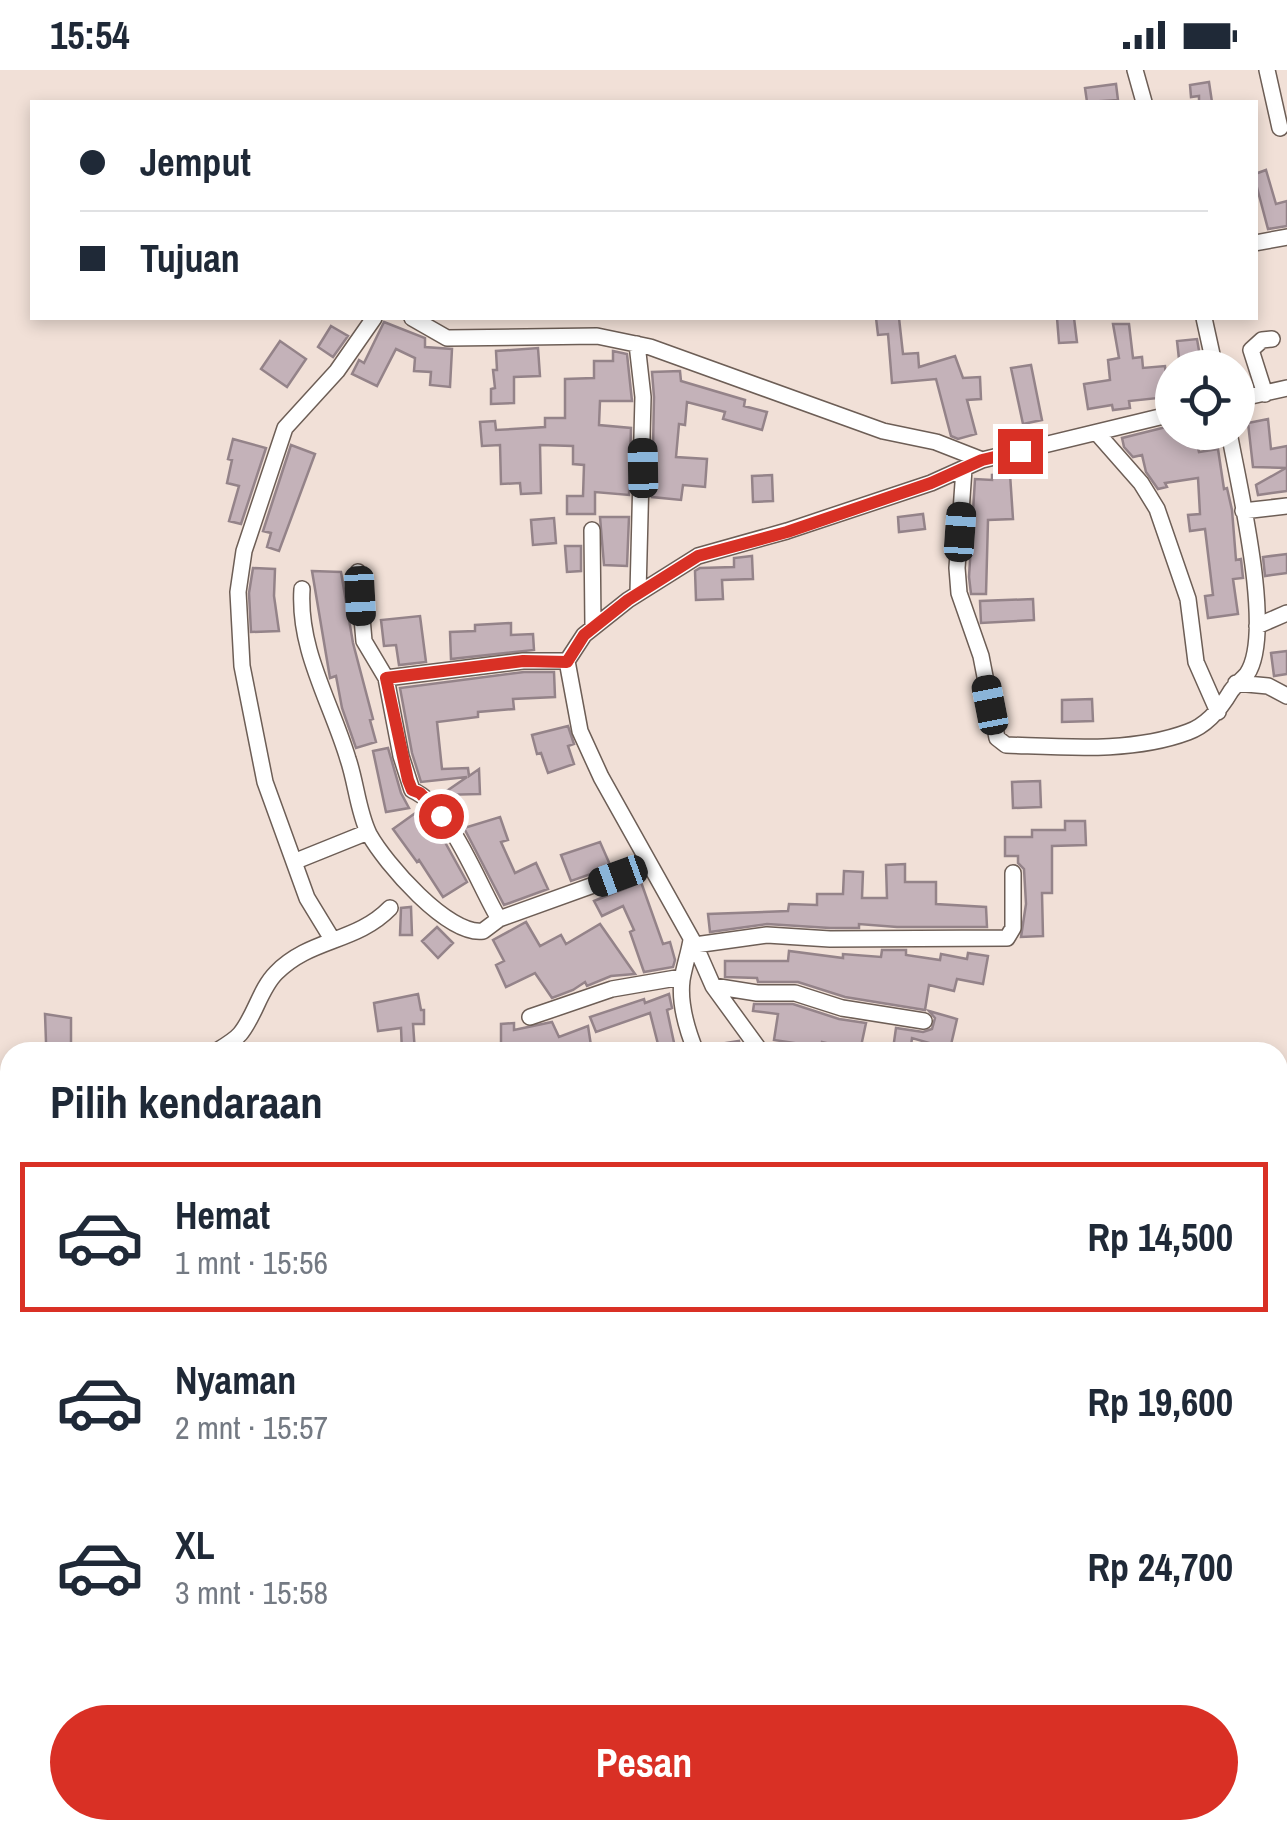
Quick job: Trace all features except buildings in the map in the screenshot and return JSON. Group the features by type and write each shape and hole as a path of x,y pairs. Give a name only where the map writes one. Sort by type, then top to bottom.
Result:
{"street":[{"path":"1135,70 1143,100"},
{"path":"1267,70 1280,128"},
{"path":"1258,242 1287,237"},
{"path":"332,940 307,898 270,798 242,666 238,592 244,551 285,428 337,371 373,320"},
{"path":"415,320 446,338 596,336 637,344 883,431 936,442 982,460"},
{"path":"1204,320 1211,350"},
{"path":"1265,394 1251,350 1262,340 1272,339"},
{"path":"637,344 643,397 638,593"},
{"path":"1255,396 1287,388"},
{"path":"754,1042 713,986 693,942 601,778 580,731 567,662 584,635 638,593 698,556 787,532 982,460 1155,419"},
{"path":"1097,434 1141,483 1156,508 1188,599 1196,662 1218,712"},
{"path":"964,468 956,568 981,656 997,738 1006,745 1126,745 1192,732 1218,712 1247,674 1254,653 1256,626 1253,566 1232,450"},
{"path":"1243,511 1287,506"},
{"path":"592,530 594,627"},
{"path":"358,572 364,640 386,678 401,756 412,790 420,793 441,816 499,919"},
{"path":"302,588 306,645 348,756 368,832 408,885 464,930 483,931 499,919 649,865"},
{"path":"1256,626 1287,612"},
{"path":"386,678 523,661 567,662"},
{"path":"1236,684 1268,686 1287,696"},
{"path":"296,861 368,832"},
{"path":"693,942 767,935 830,939 1007,938 1012,928 1013,873"},
{"path":"229,1042 239,1035 274,974 308,948 353,935 374,924 390,908"},
{"path":"692,1042 684,1020 682,977 693,942"},
{"path":"530,1017 612,989 682,977"},
{"path":"713,986 795,993 842,1008 924,1021"}],"route":[{"path":"441,816 420,793 412,790 408,780 386,678 523,661 567,662 584,635 628,600 698,556 787,532 931,483 982,460 1020,451"}]}
